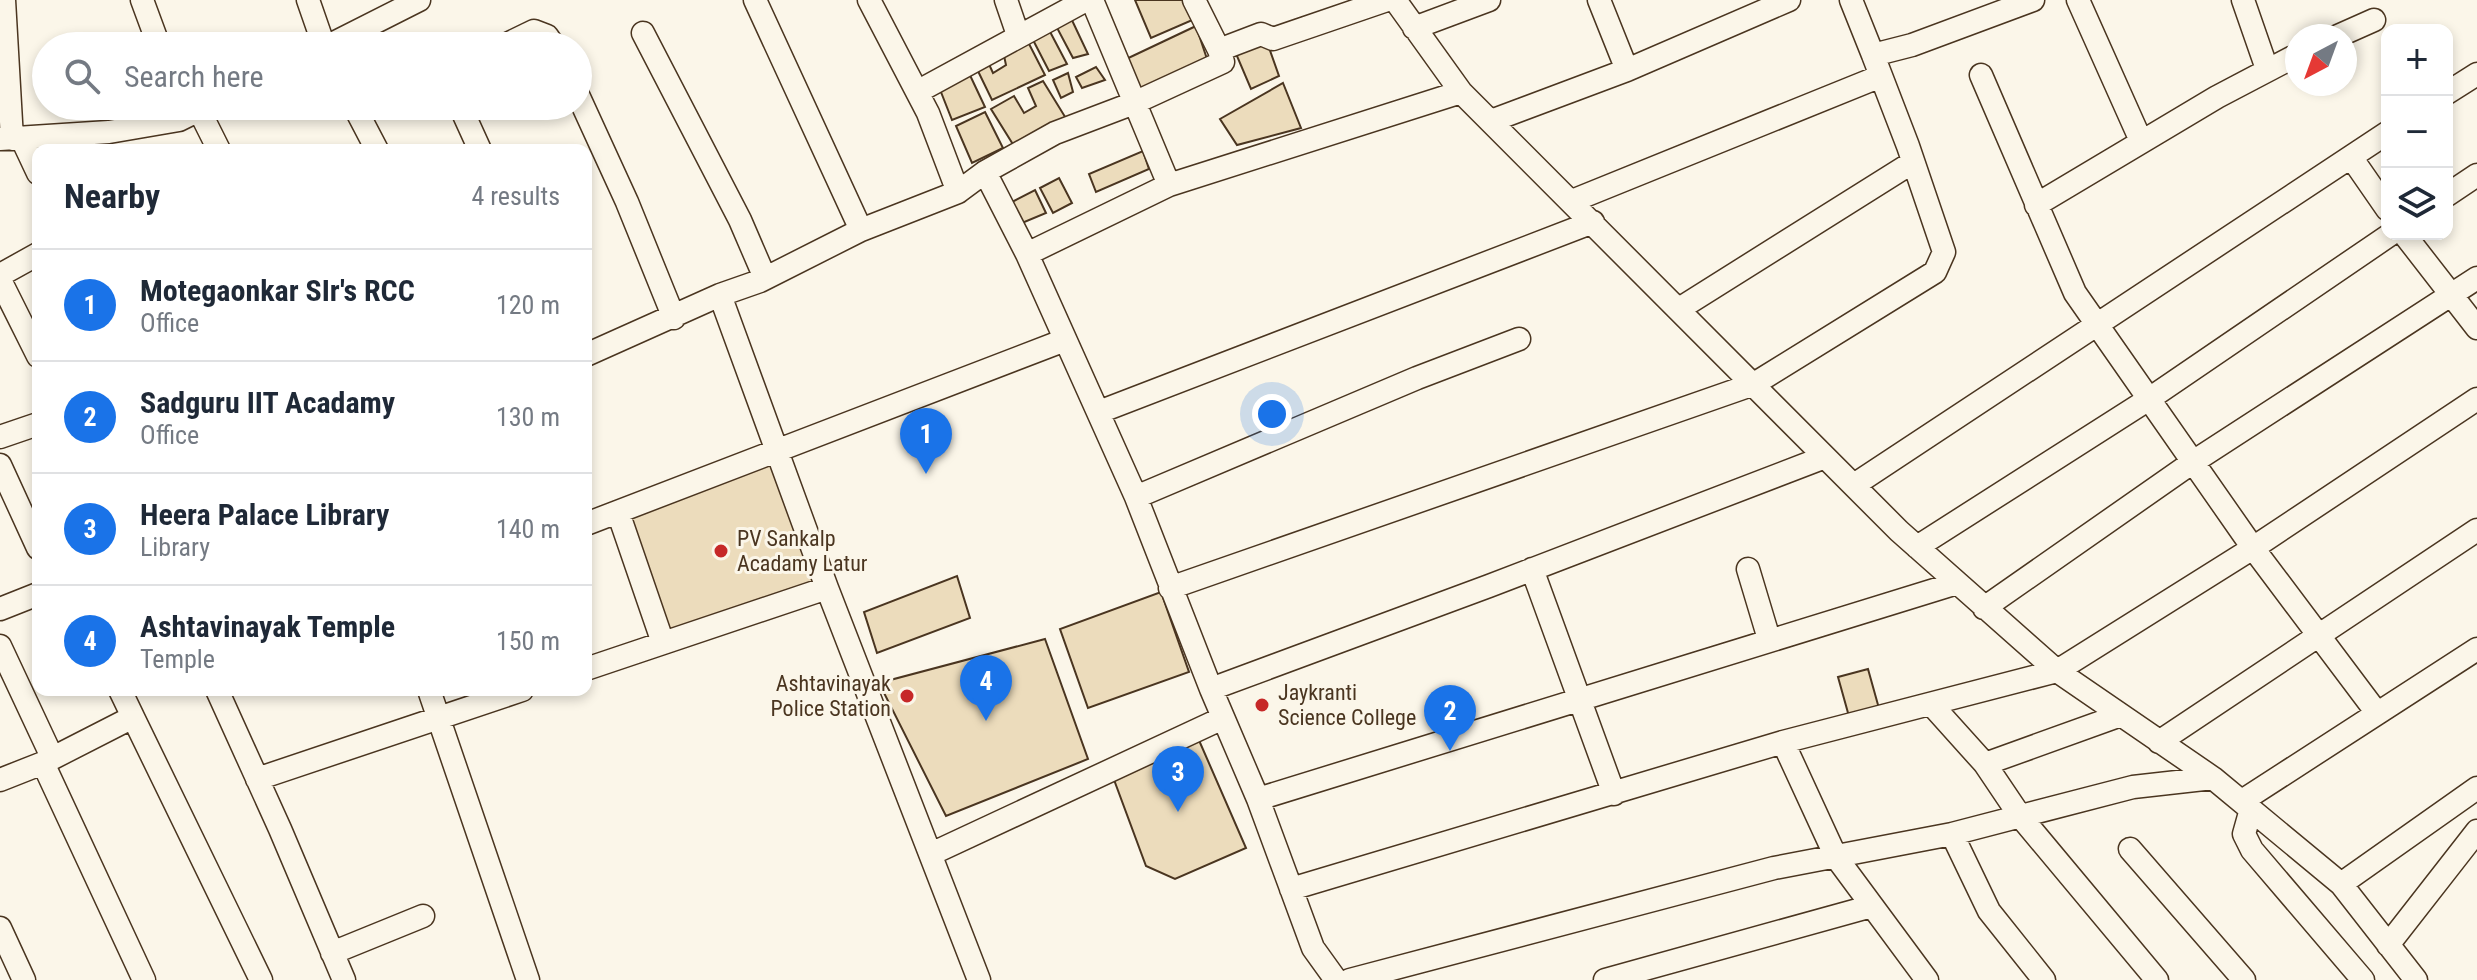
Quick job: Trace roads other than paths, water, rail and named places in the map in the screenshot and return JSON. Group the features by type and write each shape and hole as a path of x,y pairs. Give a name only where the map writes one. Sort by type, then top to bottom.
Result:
{"street":[{"path":"4,0 11,139 32,165"},
{"path":"142,0 154,32"},
{"path":"308,0 321,32"},
{"path":"755,0 861,230"},
{"path":"869,0 928,113 958,192"},
{"path":"1006,0 1018,35"},
{"path":"917,92 1018,35 1089,0 1169,185"},
{"path":"592,352 765,278 861,230 958,192 985,172 1055,133 1134,103 1223,62 1194,0"},
{"path":"1219,50 1261,34 1273,39 1387,0"},
{"path":"1395,0 1461,92 1917,547 2057,671 2213,778 2341,884 2416,980"},
{"path":"1414,28 1489,0"},
{"path":"1599,0 1627,70"},
{"path":"1491,121 1627,70 1789,0"},
{"path":"1170,588 1754,384 1935,272 1944,252 1851,0"},
{"path":"1572,201 1877,65 1912,45 2033,0"},
{"path":"2078,0 2141,141"},
{"path":"2243,0 2267,69"},
{"path":"352,32 409,2"},
{"path":"2357,28 2374,20"},
{"path":"643,33 740,220 765,278"},
{"path":"2036,205 2141,141 2285,61"},
{"path":"2453,89 2477,74"},
{"path":"1981,75 2075,293 2253,548 2377,713"},
{"path":"1027,254 1169,185 1461,92"},
{"path":"11,139 114,141 165,120"},
{"path":"197,120 215,144"},
{"path":"362,120 374,144"},
{"path":"466,120 477,144"},
{"path":"589,120 674,318"},
{"path":"1854,485 2381,137"},
{"path":"2351,157 2381,200"},
{"path":"1679,309 1913,162"},
{"path":"985,172 1027,254 1136,497 1170,588 1258,799 1313,948 1336,980"},
{"path":"2453,191 2477,175"},
{"path":"1099,412 1593,222"},
{"path":"1917,547 2149,399 2382,240"},
{"path":"2409,240 2477,328"},
{"path":"32,258 0,278 32,344"},
{"path":"1984,608 2193,462 2477,278"},
{"path":"720,295 827,588 979,980"},
{"path":"1136,497 1417,378 1519,339"},
{"path":"592,522 1065,340"},
{"path":"1291,889 1783,742 2057,671 2253,548 2477,399"},
{"path":"0,437 32,426"},
{"path":"1211,689 1825,457"},
{"path":"0,465 32,535"},
{"path":"618,512 663,643"},
{"path":"2159,742 2477,530"},
{"path":"1532,569 1614,794"},
{"path":"1748,569 1769,639"},
{"path":"1258,799 1957,583"},
{"path":"592,667 827,588"},
{"path":"0,609 32,596"},
{"path":"0,646 144,980"},
{"path":"2246,805 2377,713 2477,649"},
{"path":"123,696 261,980"},
{"path":"220,696 344,980"},
{"path":"431,696 528,980"},
{"path":"257,779 504,696"},
{"path":"1931,704 1985,764 2020,816 2157,980"},
{"path":"1985,764 2121,715"},
{"path":"0,780 48,760 133,717"},
{"path":"931,854 1223,718"},
{"path":"1783,742 1836,857 1927,980"},
{"path":"1350,980 1774,868 1952,834 2133,787 2213,778"},
{"path":"2341,884 2477,788"},
{"path":"2246,805 2244,834 2252,850 2363,980"},
{"path":"2388,945 2477,831"},
{"path":"1952,834 1989,911 2044,980"},
{"path":"2130,849 2244,980"},
{"path":"1605,980 1872,906"},
{"path":"332,953 423,916"},
{"path":"0,928 24,980"}],"place":[{"name":"Motegaonkar SIr's RCC","path":"926,474"},
{"name":"PV Sankalp Acadamy Latur","path":"721,551"},
{"name":"Ashtavinayak Police Station","path":"907,696"},
{"name":"Jaykranti Science College","path":"1262,705"},
{"name":"Ashtavinayak Temple","path":"986,721"},
{"name":"Sadguru IIT Acadamy","path":"1450,751"},
{"name":"Heera Palace Library","path":"1178,812"}]}
